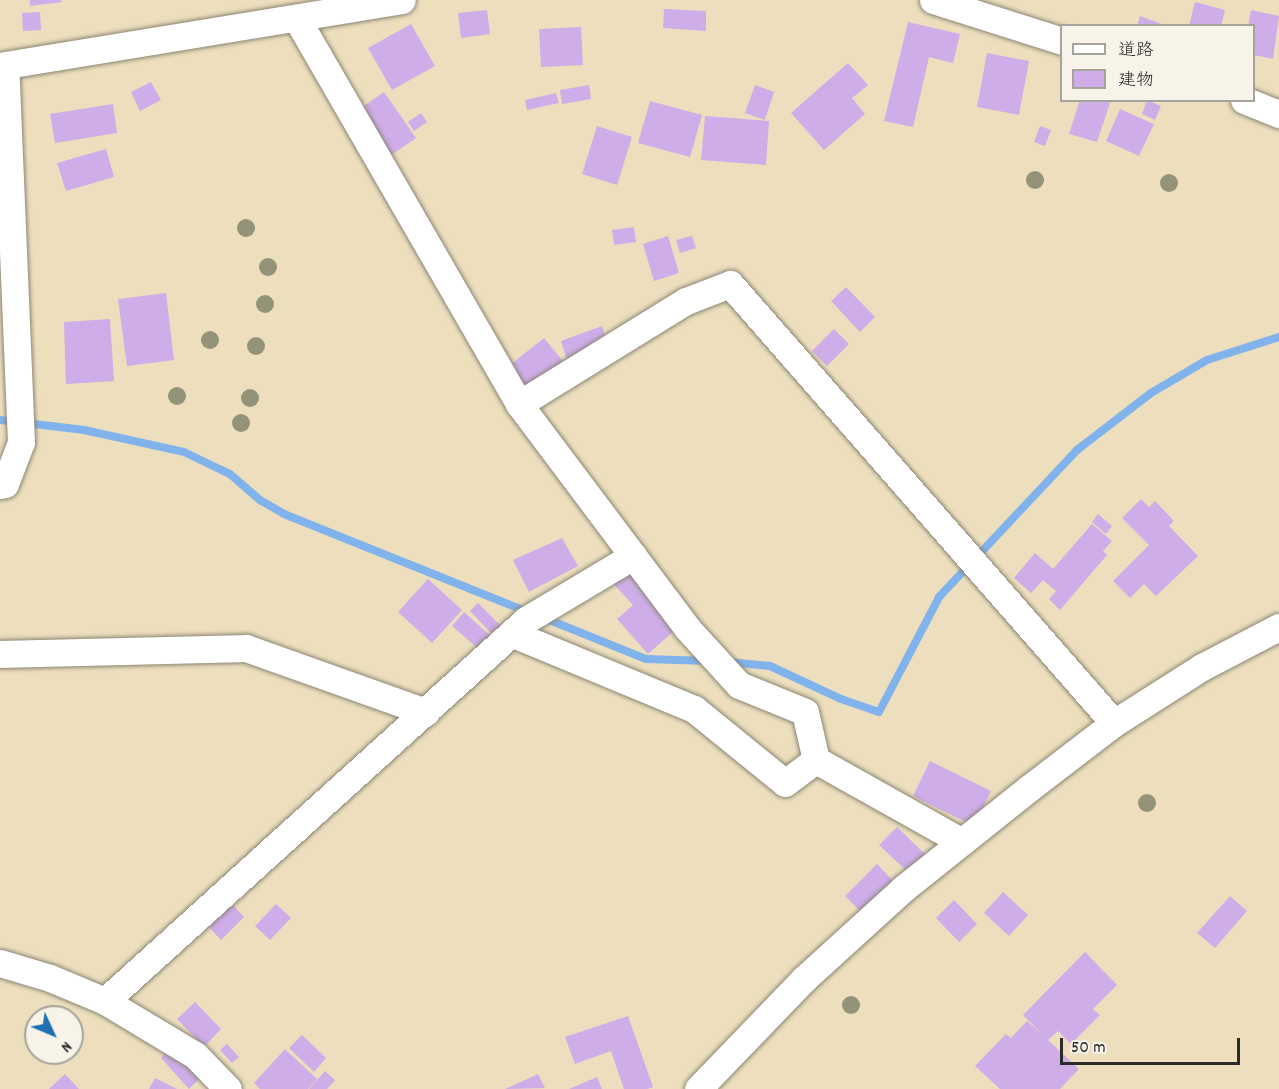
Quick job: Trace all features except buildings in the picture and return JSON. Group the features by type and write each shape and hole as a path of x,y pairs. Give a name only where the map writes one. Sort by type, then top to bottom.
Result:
{"street":[{"path":"0,485 5,484 21,439 2,66 402,0"},
{"path":"933,0 1060,40"},
{"path":"297,19 519,404 699,642 739,685 805,712 816,760 962,842"},
{"path":"1249,102 1279,114"},
{"path":"519,404 686,302 730,284 964,548 1114,723"},
{"path":"105,1001 519,627 558,600 633,556"},
{"path":"519,627 694,709 785,783 816,760"},
{"path":"698,1089 804,979 962,842 1114,723 1202,667 1279,627"},
{"path":"0,654 246,648 426,712"},
{"path":"0,963 50,978 105,1001 195,1055 228,1089"}],"waterway":[{"path":"729,662 770,666 841,699 879,712 939,597 1077,450 1151,393 1207,360 1279,337"},
{"path":"0,420 84,430 184,452 230,474 260,500 284,514 528,612"},
{"path":"542,617 646,659 708,661"}]}
